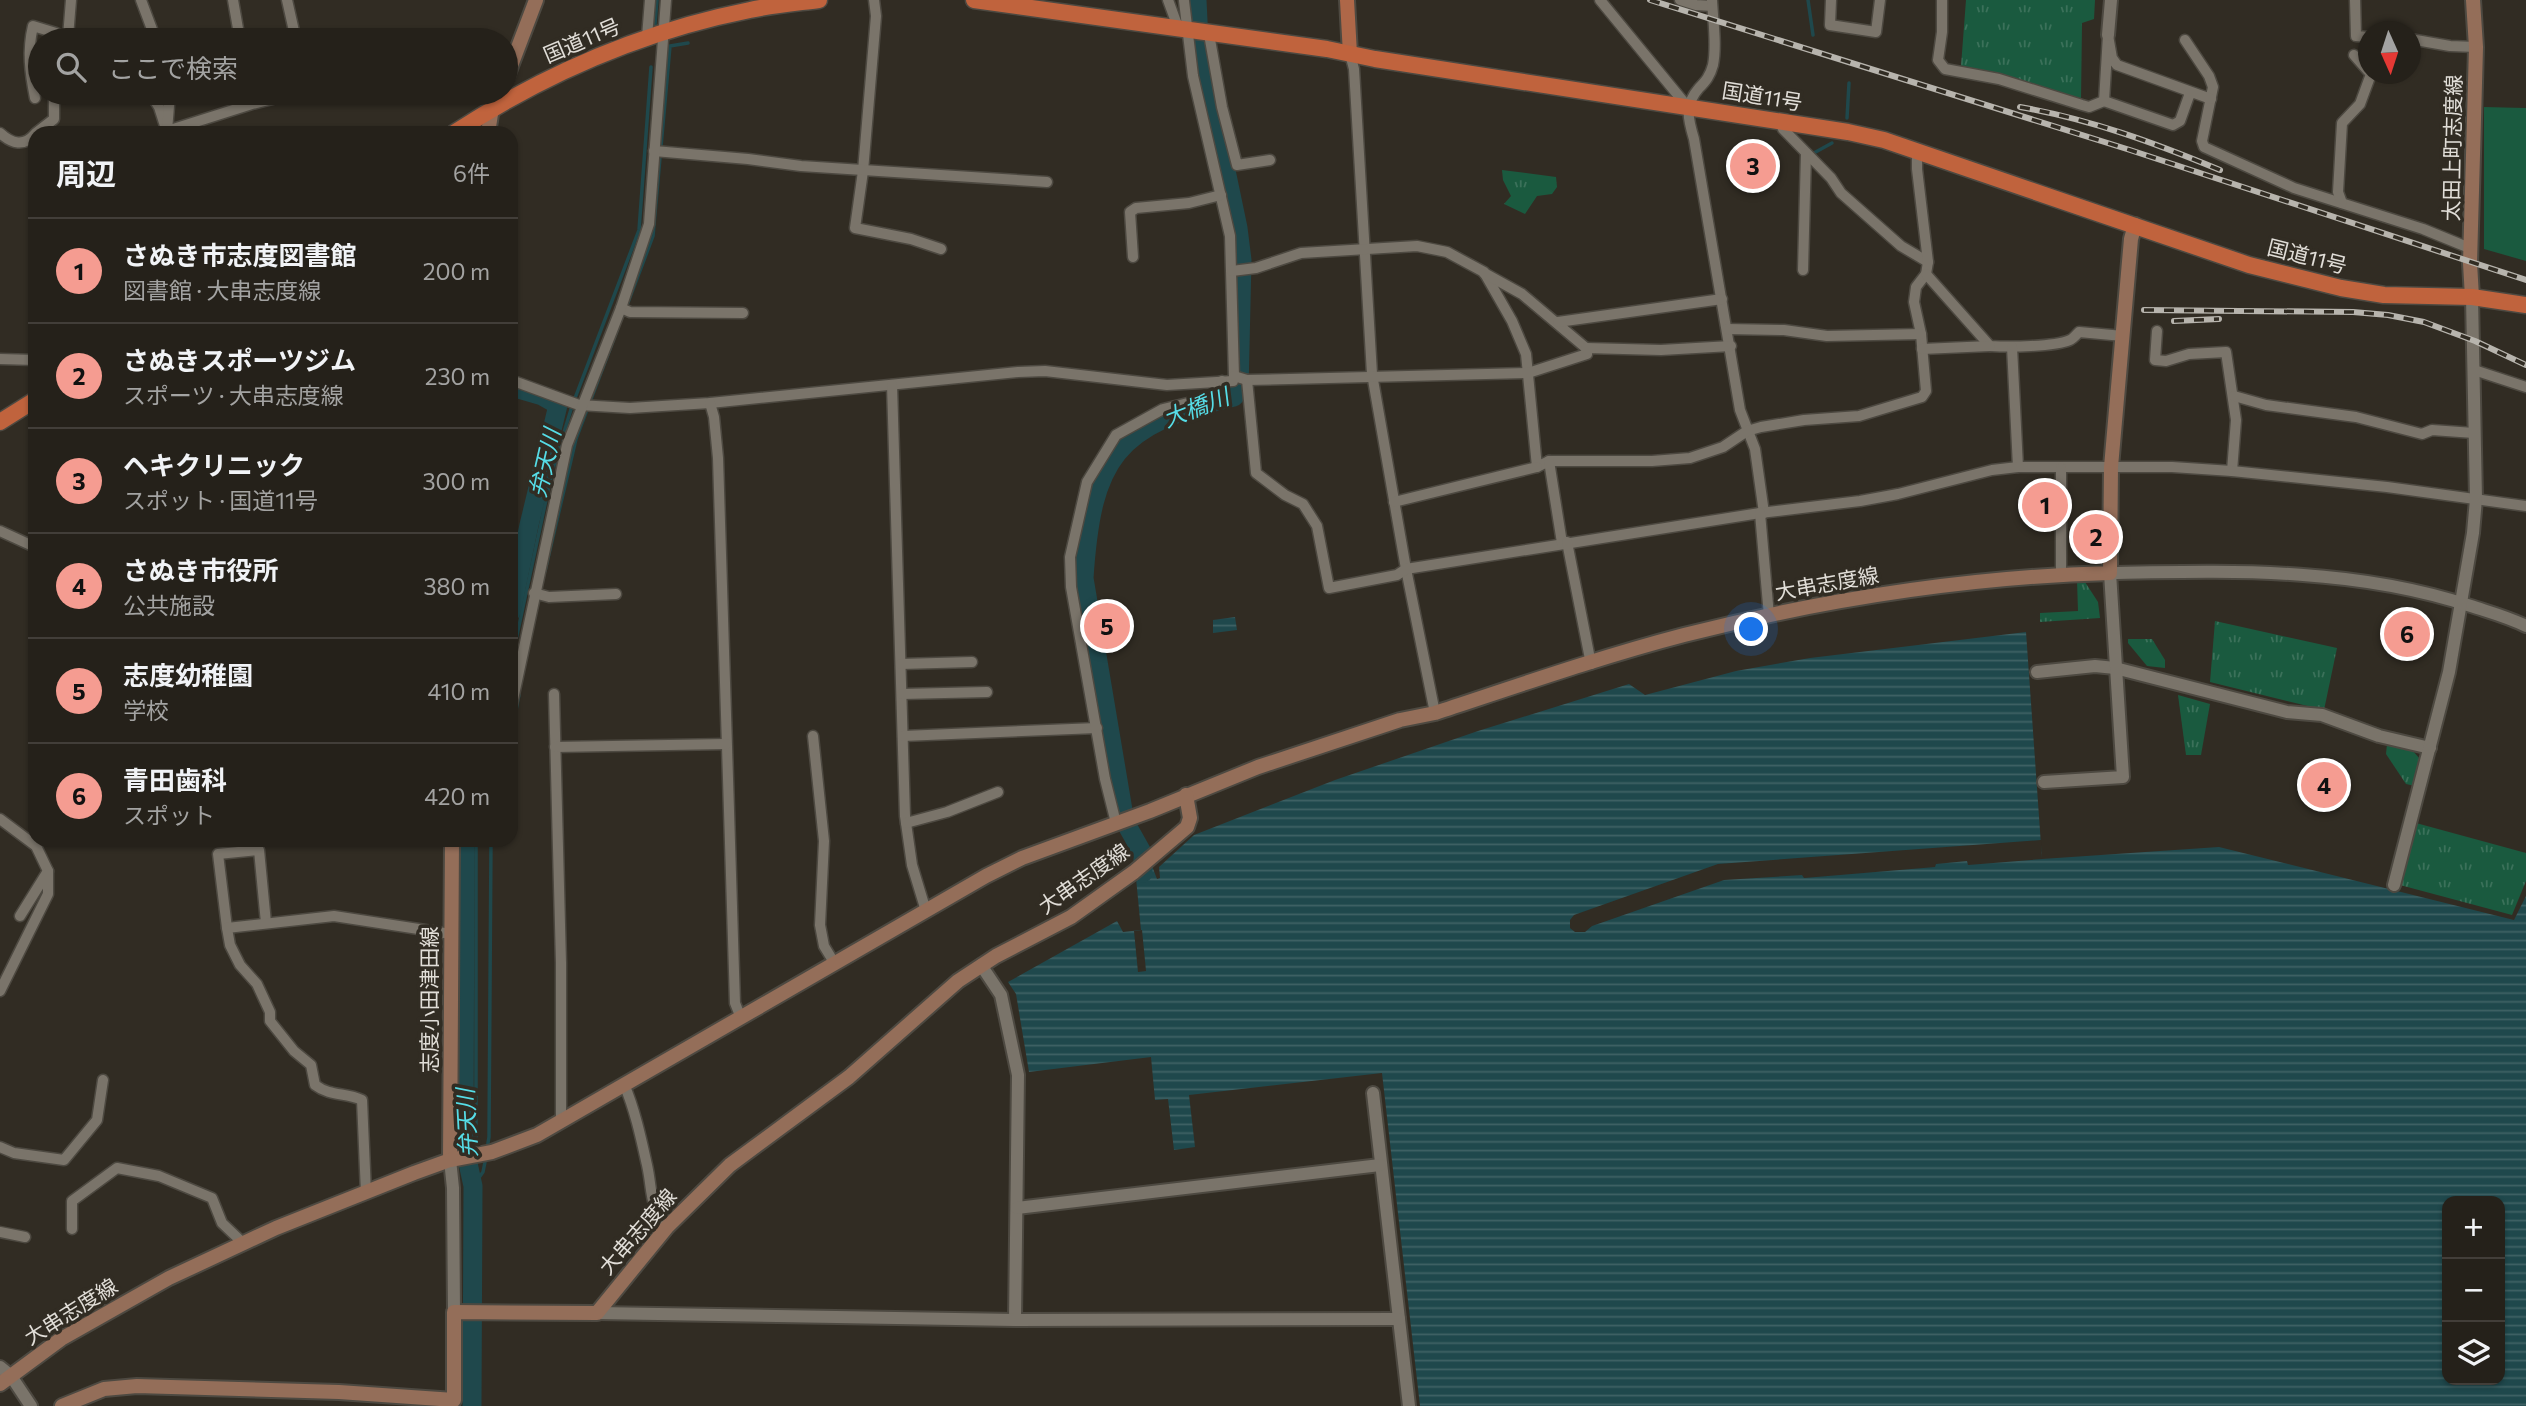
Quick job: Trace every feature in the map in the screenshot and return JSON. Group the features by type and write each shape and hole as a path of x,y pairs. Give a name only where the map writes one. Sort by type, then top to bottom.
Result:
{"highway":[{"name":"国道11号","path":"518,91 665,31 752,9 820,0"},
{"name":"国道11号","path":"974,0 1350,54 1688,106 1884,140 2249,265 2341,288 2419,297 2472,297 2526,305"},
{"name":"国道11号","path":"463,126 490,105"},
{"path":"0,422 28,404"}],"main road":[{"path":"518,47 536,0"},
{"path":"1347,0 1350,54"},
{"name":"太田上町志度線","path":"2472,297 2476,47 2473,0"},
{"path":"490,126 495,105"},
{"path":"2110,573 2111,467 2131,239 2135,225"},
{"name":"大串志度線","path":"4,1376 61,1339 169,1278 276,1228 450,1160 517,1144 986,876 1022,858 1186,795 1400,720 1435,713 1682,636 1769,616 1986,580 2110,573"},
{"name":"大串志度線","path":"597,1313 667,1227 730,1166 849,1077 958,981 981,965 1071,917 1134,872 1187,827 1190,818 1186,795"},
{"name":"志度小田津田線","path":"450,1160 452,847"},
{"path":"62,1406 104,1389 137,1385 339,1392 454,1403 461,1312 597,1313"}],"street":[{"path":"70,28 71,0"},
{"path":"141,0 152,28"},
{"path":"233,0 236,28"},
{"path":"287,0 293,28"},
{"path":"647,37 650,0"},
{"path":"518,674 567,445 621,308 649,224 666,0"},
{"path":"874,0 876,16 863,171 855,228 911,239 941,249"},
{"path":"518,382 583,405 630,408 892,386 992,373 1045,371 1167,385 1233,381 1233,271 1230,236 1193,76 1194,32 1168,0"},
{"path":"1600,0 1688,106"},
{"path":"1680,0 1696,5 1712,3 1714,62 1706,82 1697,90 1688,106 1687,115 1731,346 1740,410 1755,449 1769,616"},
{"path":"1832,0 1830,24 1876,32 1880,0"},
{"path":"1942,0 1942,32 1938,60 1945,69 1999,79 2089,107 2104,101 2173,125 2180,121 2190,93"},
{"path":"2104,101 2111,0"},
{"path":"2355,0 2358,36"},
{"path":"1184,1 1222,107 1237,165 1270,160"},
{"path":"2108,35 2112,58 2117,65 2211,99"},
{"path":"2185,40 2209,76 2213,87 2202,141 2204,147 2294,188 2423,229 2472,249"},
{"path":"2421,41 2476,47"},
{"path":"1350,54 1354,69 1373,378 1406,569 1435,713"},
{"path":"2354,55 2358,59"},
{"path":"2342,203 2338,192 2342,123 2360,104 2366,84"},
{"path":"44,126 54,119 54,105"},
{"path":"158,105 165,126"},
{"path":"167,126 169,105"},
{"path":"182,126 234,105"},
{"path":"1780,121 1783,129 1831,178 1841,193 1901,246 1928,262"},
{"path":"0,134 10,141 28,141"},
{"path":"654,151 863,171 1047,182"},
{"path":"1394,502 1537,467 1549,461 1690,458 1723,447 1747,430 1804,419 1859,416 1922,397 1926,391 1921,334 1914,302 1916,287 1926,274 1928,262 1917,151"},
{"path":"1803,270 1806,153"},
{"path":"1133,257 1130,212 1136,208 1189,203 1221,195"},
{"path":"1233,271 1256,268 1301,253 1417,246 1447,252 1522,294 1558,322 1586,348 1587,354 1528,373 1247,380 1234,376"},
{"path":"1484,272 1512,321 1526,354 1537,467"},
{"path":"1926,274 1990,346"},
{"path":"2394,884 2449,672 2470,556 2476,499 2472,297"},
{"path":"1558,322 1722,299"},
{"path":"621,308 630,312 743,313"},
{"path":"1727,329 1784,330 1827,336 1921,334"},
{"path":"2157,331 2155,360 2166,361 2189,354 2226,352 2236,420 2232,471"},
{"path":"1922,349 2011,347 2071,340 2079,332 2123,336"},
{"path":"1586,348 1661,350 1731,346"},
{"path":"2011,347 2018,467"},
{"path":"0,359 28,360"},
{"path":"2474,370 2526,387"},
{"path":"1247,380 1256,473 1285,495 1303,504 1317,526 1329,588 1397,575 1406,569 1565,542 1872,499 1992,470 2018,467 2172,467 2232,471 2526,506"},
{"path":"1122,821 1105,779 1071,587 1070,557 1087,482 1116,435 1163,409 1222,395 1222,381"},
{"path":"892,386 906,823 912,864 926,911"},
{"path":"2234,396 2266,405 2356,417 2422,434 2432,430 2474,433"},
{"path":"710,403 718,458 735,1003 741,1018"},
{"path":"1549,461 1591,664"},
{"path":"2061,468 2062,574"},
{"path":"0,531 28,544"},
{"path":"2044,782 2123,777 2110,573 2327,575 2437,594 2513,619 2526,626"},
{"path":"534,593 549,597 616,594"},
{"path":"901,664 972,662"},
{"path":"2037,672 2095,666 2115,668 2287,712 2322,715 2379,736 2430,748"},
{"path":"902,694 987,692"},
{"path":"554,694 561,963 561,1120"},
{"path":"903,736 1097,728"},
{"path":"813,736 824,841 820,925 824,946 835,964"},
{"path":"555,747 726,744"},
{"path":"906,823 947,812 998,792"},
{"path":"0,819 28,840"},
{"path":"0,991 48,894 48,872 36,847"},
{"path":"266,923 259,850 218,854 230,945 240,965 257,984 270,1012 270,1021 294,1051 311,1065 315,1085 327,1094 352,1096 362,1100 366,1193"},
{"path":"20,916 48,872"},
{"path":"227,928 334,916 451,934"},
{"path":"981,965 1000,995 1018,1076 1015,1320"},
{"path":"0,1147 14,1153 64,1160 97,1120 103,1080"},
{"path":"624,1084 632,1104 647,1166 654,1211 667,1227"},
{"path":"1373,1093 1409,1406"},
{"path":"450,1160 461,1312"},
{"path":"1017,1208 1380,1165"},
{"path":"72,1229 72,1202 117,1168 159,1175 212,1198 222,1223 243,1243"},
{"path":"0,1232 26,1237"},
{"path":"597,1313 1015,1320 1399,1319"},
{"path":"4,1376 31,1406"}],"green space":[{"path":"1966,0 2095,0 2094,19 2082,23 2081,100 2002,74 1961,66"},
{"path":"2484,107 2526,108 2526,261 2484,249"},
{"path":"1502,170 1556,177 1557,187 1552,194 1537,196 1525,214 1504,204 1511,196 1503,180"},
{"path":"2083,579 2098,602 2100,618 2040,622 2040,613 2078,611 2077,580"},
{"path":"2215,621 2337,648 2324,710 2210,682"},
{"path":"2128,639 2152,639 2165,660 2165,668 2147,666 2128,643"},
{"path":"2178,695 2210,704 2201,755 2186,755"},
{"path":"2387,744 2412,750 2420,759 2415,786 2406,784 2386,754"},
{"path":"2416,823 2526,853 2526,881 2512,915 2400,885"}],"water":[{"path":"1235,617 1237,630 1213,633 1213,620"},
{"path":"2026,632 2042,859 2219,847 2514,920 2526,896 2526,1406 1420,1406 1382,1073 1189,1095 1195,1147 1174,1150 1168,1099 1155,1100 1151,1057 1029,1072 1016,994 1008,982 1117,921 1123,932 1141,930 1136,878 1152,866 1157,879 1160,878 1159,867 1194,835 1335,780 1478,731 1629,684 1645,695 1736,671 1810,658"}],"pier":[{"path":"2041,840 2042,859 1968,865 1967,861 1936,864 1935,867 1804,878 1802,875 1724,880 1592,926 1585,932 1575,932 1570,928 1570,920 1574,915 1718,864"},
{"path":"1142,930 1146,971 1138,972 1134,931"}],"waterway":[{"path":"655,24 657,0"},
{"name":"大橋川","path":"1143,873 1143,854 1125,822 1084,578 1094,503 1104,475 1117,453 1136,435 1161,420 1234,397 1239,391 1242,260 1238,228 1199,41 1197,0"},
{"path":"1808,0 1813,35"},
{"path":"626,308 653,236 670,46 688,43"},
{"path":"518,630 552,472 572,406 639,230 651,67"},
{"path":"1847,118 1849,83"},
{"path":"1812,154 1832,143"},
{"path":"545,571 576,439 618,328"},
{"name":"弁天川","path":"518,389 542,396 558,405 518,578"},
{"path":"518,700 519,695"},
{"name":"弁天川","path":"465,847 464,1145 473,1186 472,1406"},
{"path":"476,847 476,1153"},
{"path":"487,1149 491,847"},
{"path":"473,1186 483,1172 486,1157"},
{"name":"弁天川","path":"473,1184 475,1160"}],"railway":[{"path":"1650,0 2130,150 2526,280"},
{"path":"2020,107 2072,118 2122,133 2220,170"},
{"path":"2144,310 2353,312 2388,315 2424,322 2475,341 2526,365"},
{"path":"2174,321 2219,319"}],"place":[{"name":"ヘキクリニック","path":"1753,166"},
{"name":"さぬき市志度図書館","path":"2045,505"},
{"name":"さぬきスポーツジム","path":"2096,537"},
{"name":"志度幼稚園","path":"1107,626"},
{"name":"青田歯科","path":"2407,634"},
{"name":"さぬき市役所","path":"2324,785"}]}
